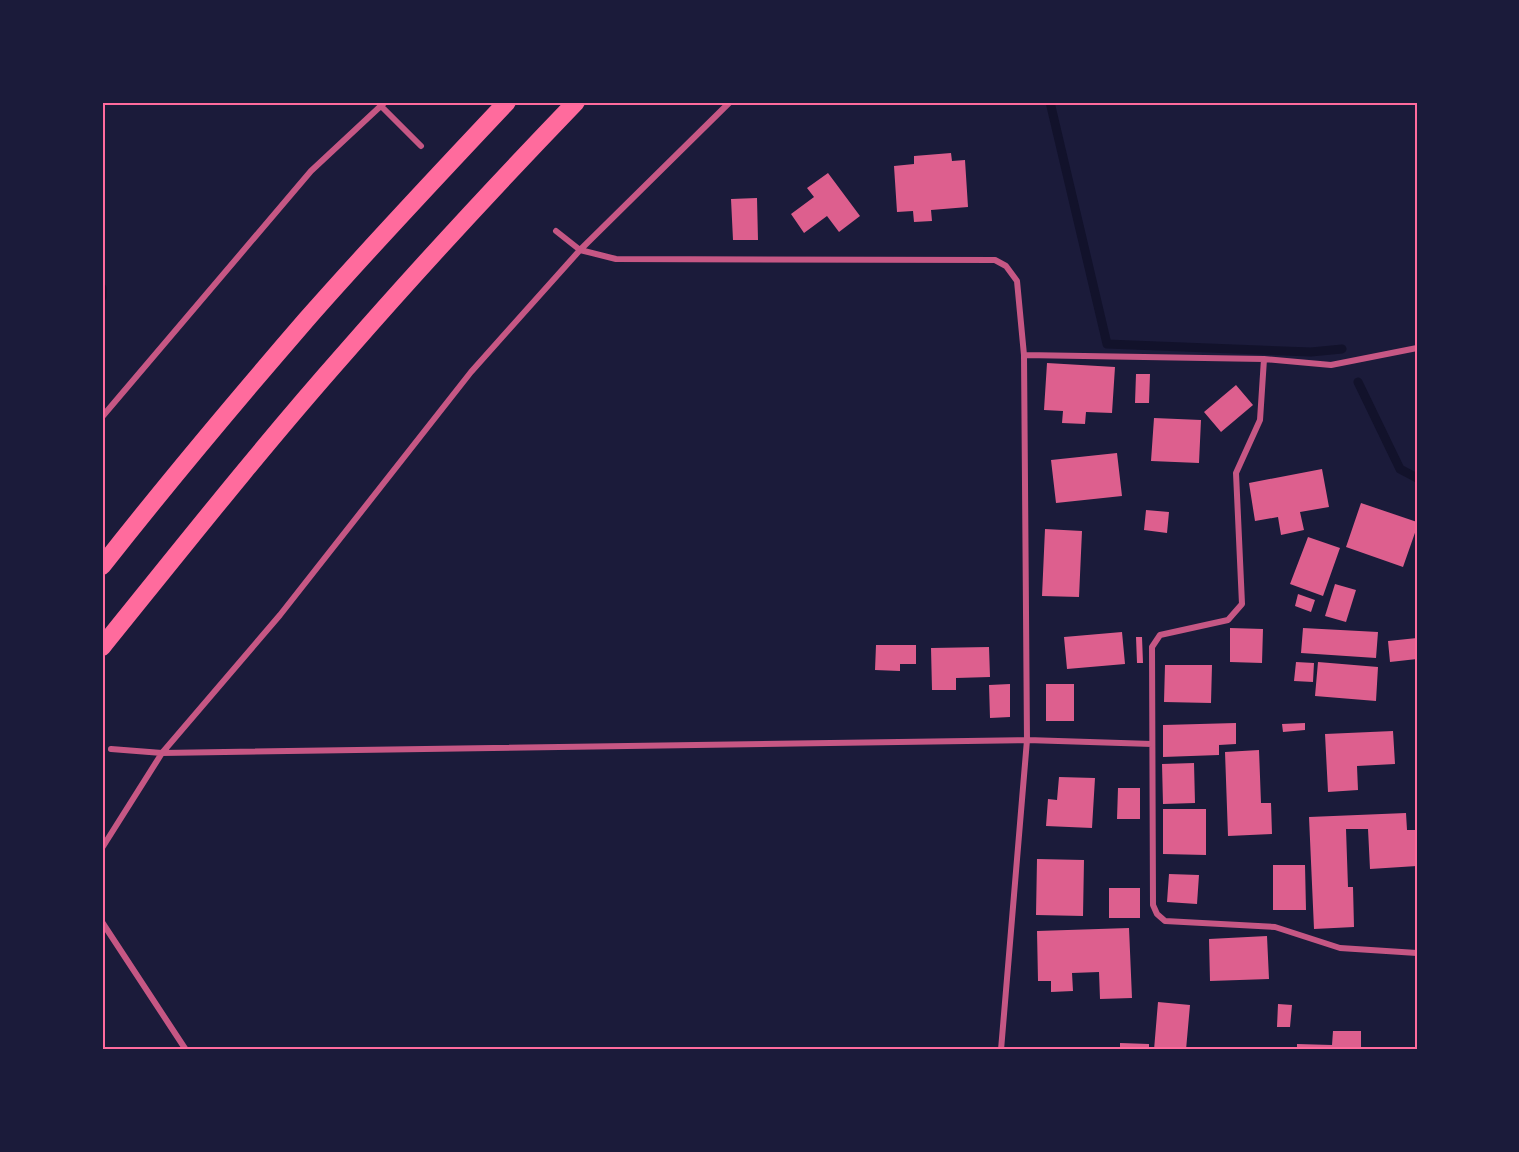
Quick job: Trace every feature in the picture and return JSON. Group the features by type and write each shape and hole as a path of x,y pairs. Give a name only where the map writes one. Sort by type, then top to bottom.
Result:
{"highway":[{"path":"102,566 166,484 307,319 507,102"},
{"path":"102,647 207,516 344,354 467,216 576,102"}],"street":[{"path":"102,848 162,753 280,615 471,372 580,250 730,102"},
{"path":"102,417 311,171 383,104 421,146"},
{"path":"556,231 580,250 616,259 995,260 1006,266 1017,281 1024,355 1027,740 1001,1050"},
{"path":"1024,355 1264,359 1331,365 1417,348"},
{"path":"1264,359 1260,420 1236,473 1242,604 1228,620 1160,635 1152,646 1153,905 1157,914 1166,921 1275,927 1340,948 1417,953"},
{"path":"111,749 162,753 1027,740 1152,744"},
{"path":"102,922 186,1050"}],"building":[{"path":"951,153 952,161 965,160 968,207 931,210 932,221 914,222 913,211 897,212 894,166 914,164 914,156"},
{"path":"828,173 860,216 839,232 827,216 804,233 791,214 814,197 807,188"},
{"path":"757,198 758,240 733,240 731,199"},
{"path":"1047,363 1115,367 1112,413 1086,412 1085,424 1062,423 1063,411 1044,410"},
{"path":"1136,374 1150,374 1149,403 1135,403"},
{"path":"1236,385 1253,405 1221,432 1204,412"},
{"path":"1154,418 1201,420 1199,463 1151,461"},
{"path":"1117,453 1122,496 1056,503 1051,460"},
{"path":"1322,469 1329,507 1300,512 1304,530 1281,535 1278,517 1255,521 1249,483"},
{"path":"1361,503 1417,522 1403,567 1346,547"},
{"path":"1146,510 1169,512 1167,533 1144,530"},
{"path":"1045,529 1082,531 1079,597 1042,596"},
{"path":"1308,537 1340,548 1323,596 1290,584"},
{"path":"1335,584 1356,590 1346,622 1325,616"},
{"path":"1298,594 1315,600 1311,612 1295,606"},
{"path":"1230,628 1263,629 1262,663 1230,662"},
{"path":"1303,628 1378,632 1376,658 1301,653"},
{"path":"1122,632 1125,664 1067,669 1064,637"},
{"path":"1136,637 1142,637 1143,663 1137,663"},
{"path":"1417,638 1417,659 1390,662 1388,641"},
{"path":"876,645 916,645 916,664 900,664 900,671 875,670"},
{"path":"989,647 990,677 956,678 956,690 932,690 931,648"},
{"path":"1296,662 1314,663 1313,682 1294,681"},
{"path":"1318,662 1378,667 1376,701 1315,696"},
{"path":"1165,665 1212,665 1211,703 1164,702"},
{"path":"1010,684 1010,717 990,718 989,685"},
{"path":"1046,684 1074,684 1074,721 1046,721"},
{"path":"1236,723 1236,744 1219,745 1219,755 1163,757 1163,725"},
{"path":"1305,723 1305,730 1283,732 1282,724"},
{"path":"1393,731 1395,764 1357,766 1358,790 1328,792 1325,734"},
{"path":"1259,750 1261,803 1271,803 1272,834 1228,836 1225,752"},
{"path":"1194,763 1195,803 1163,804 1162,764"},
{"path":"1059,777 1095,778 1092,828 1046,826 1048,799 1057,800"},
{"path":"1118,788 1140,788 1140,819 1117,819"},
{"path":"1163,809 1206,809 1206,855 1163,854"},
{"path":"1406,813 1407,830 1417,830 1417,866 1370,869 1368,829 1346,829 1348,887 1353,887 1354,927 1314,929 1309,817"},
{"path":"1037,859 1084,860 1083,916 1036,915"},
{"path":"1273,865 1305,865 1306,910 1273,910"},
{"path":"1169,874 1199,875 1197,904 1167,902"},
{"path":"1109,888 1140,888 1140,918 1109,918"},
{"path":"1129,928 1132,998 1100,999 1099,972 1072,973 1073,991 1051,992 1051,981 1038,981 1037,931"},
{"path":"1267,936 1269,979 1210,981 1209,939"},
{"path":"1158,1002 1190,1005 1186,1050 1154,1050"},
{"path":"1278,1004 1292,1005 1290,1027 1277,1027"},
{"path":"1333,1031 1361,1031 1361,1050 1297,1050 1297,1044 1332,1045"},
{"path":"1120,1043 1149,1044 1149,1050 1120,1050"}],"waterway":[{"path":"1050,102 1107,344 1311,352 1342,349"},
{"path":"102,288 102,297"},
{"path":"1358,382 1400,469 1417,478"}]}
